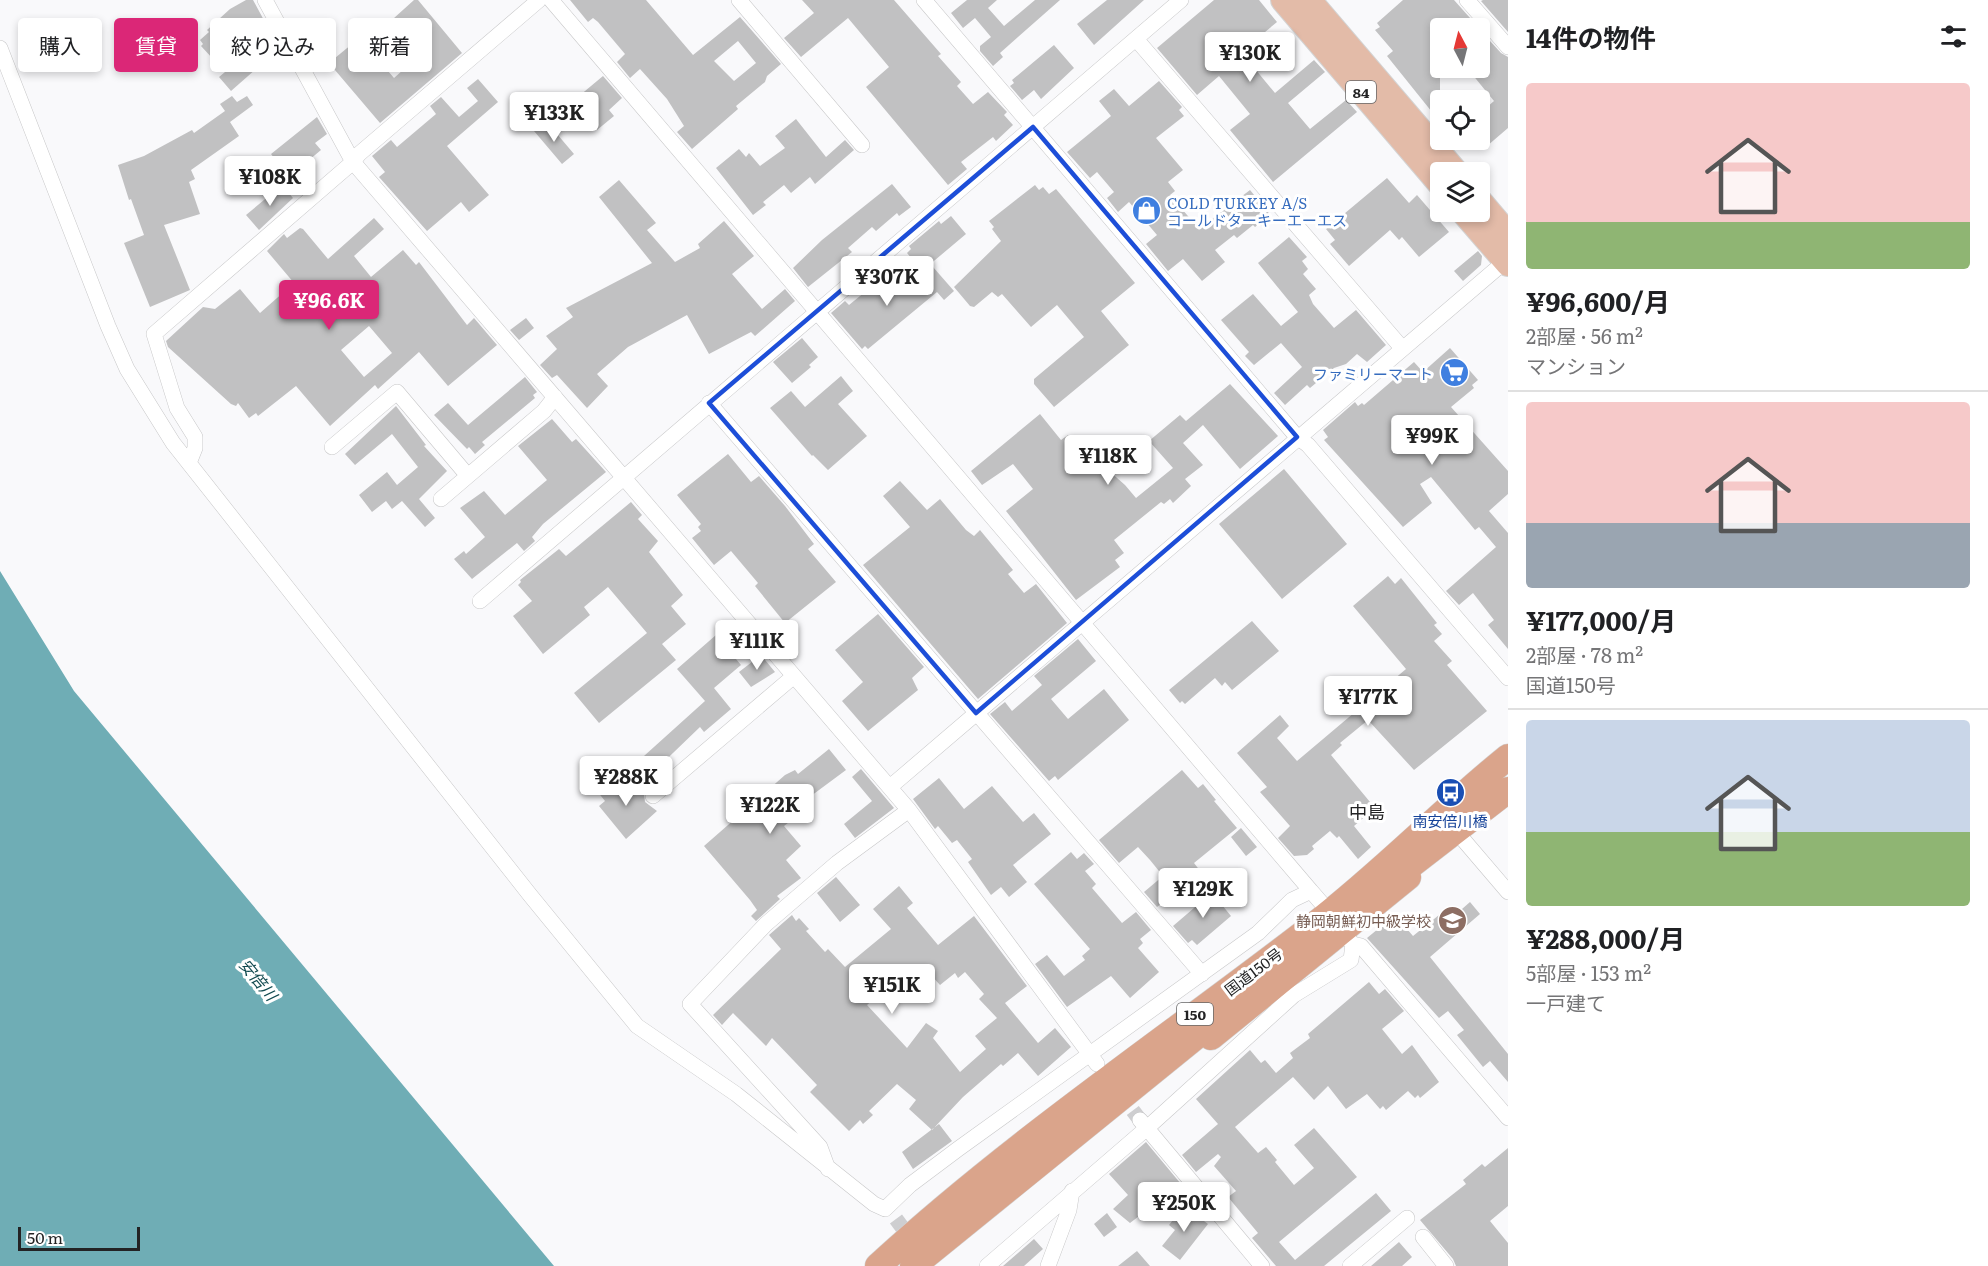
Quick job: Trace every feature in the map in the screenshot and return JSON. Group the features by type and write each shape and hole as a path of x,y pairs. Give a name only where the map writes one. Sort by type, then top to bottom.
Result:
{"highway":[{"name":"国道150号","path":"879,1266 954,1198 1030,1138 1341,929 1508,757"},
{"name":"150","path":"913,1266 1508,771"},
{"name":"150","path":"1162,1057 1508,790"},
{"name":"国道150号","path":"917,1266 999,1209 1092,1136 1341,929 1461,837 1508,795"},
{"name":"国道150号","path":"879,1266 1162,1057"}],"main road":[{"name":"84","path":"1283,0 1430,172"},
{"name":"84","path":"1309,0 1447,162"},
{"path":"1490,213 1508,234"},
{"path":"1472,222 1507,261"}],"street":[{"path":"265,0 353,162 909,810 1092,1059"},
{"path":"189,463 195,448 195,437 177,408 154,334 539,0"},
{"path":"551,0 817,310 1341,929 1361,946 1508,1118"},
{"path":"739,0 862,145"},
{"path":"924,0 1297,437 1308,445 1508,678"},
{"path":"480,602 817,310 1181,0"},
{"path":"1467,0 1508,47"},
{"path":"1136,39 1402,348"},
{"path":"0,48 108,326 127,369 189,463 637,1026 736,1094 874,1204 890,1214 910,1185 1092,1059 1258,933 1292,900 1311,891"},
{"path":"890,787 1297,437 1507,261"},
{"path":"332,447 397,392 468,476"},
{"path":"441,499 544,411 555,397"},
{"path":"710,403 1202,974"},
{"path":"653,796 794,676"},
{"path":"828,1169 820,1147 690,1004 766,924 837,863 909,810"},
{"path":"1461,837 1508,892"},
{"path":"987,1266 1143,1124 1294,995 1351,960 1341,929"},
{"path":"1143,1124 1262,1266"},
{"path":"1048,1266 1069,1210 1072,1191"},
{"path":"1350,1266 1407,1218"},
{"path":"1423,1237 1446,1266"}],"highlighted area":[{"path":"1033,127 1297,437 976,713 709,403"}],"water":[{"name":"安倍川","path":"0,571 74,691 554,1266 0,1266"}],"building":[{"path":"246,0 253,0 263,18 220,18"},
{"path":"414,0 418,0 462,53 380,123 336,71 336,57 348,47 348,72 389,72 394,78 401,72 432,72 432,18 394,18"},
{"path":"570,0 646,0 693,55 740,17 781,64 767,76 765,82 736,106 738,109 692,149 677,132 684,126 667,99 640,69 630,78 617,62 625,54 598,22 593,18 588,22","holes":["738,41 756,63 734,81 714,61"]},
{"path":"802,0 894,0 941,54 938,56 961,82 957,86 973,104 988,92 1007,112 1004,115 1013,125 996,141 993,137 961,162 967,169 948,185 866,87 889,67 848,18 801,57 784,38 814,13"},
{"path":"967,0 997,0 988,8 1004,26 1035,0 1060,0 1000,53 1003,57 993,66 980,51 980,46 991,37 975,18 963,28 951,13"},
{"path":"1107,0 1144,0 1094,45 1077,24"},
{"path":"1214,0 1259,0 1277,22 1241,52 1275,93 1314,60 1325,72 1288,103 1310,129 1346,100 1357,112 1273,182 1230,130 1250,114 1219,76 1197,95 1157,48"},
{"path":"1403,0 1454,0 1470,18 1430,18 1430,78 1440,78 1440,90 1430,90 1430,110 1387,56 1393,51 1375,30 1380,27 1377,23"},
{"path":"1508,0 1508,32 1481,1"},
{"path":"210,27 210,56 201,46 203,44 200,40 209,32 207,30"},
{"path":"1490,41 1508,57 1508,128 1490,143 1490,104 1494,101 1490,96 1490,90 1485,90 1475,78 1490,78"},
{"path":"1054,45 1074,68 1041,99 1034,90 1022,100 1010,86 1014,83 1012,80"},
{"path":"225,72 253,72 231,91 219,77"},
{"path":"603,76 622,98 609,110 614,116 597,130 573,101"},
{"path":"478,79 498,102 447,146 489,195 469,212 461,202 427,231 379,177 385,172 372,156 391,140 397,147 436,114 430,106 441,97 459,117 478,101 467,88"},
{"path":"1159,81 1182,107 1179,110 1184,116 1156,138 1183,170 1168,182 1175,191 1170,195 1199,229 1250,190 1272,217 1261,226 1253,225 1237,238 1234,235 1215,250 1225,262 1202,281 1183,259 1168,271 1146,244 1157,235 1129,202 1118,212 1107,198 1114,192 1097,172 1090,178 1067,152 1111,116 1099,101 1114,89 1129,106"},
{"path":"232,96 237,102 247,96 253,105 230,122 239,136 191,170 195,179 189,182 200,214 164,225 190,290 150,307 124,243 144,235 131,199 129,200 118,165 144,156 192,130 194,133 225,111 220,104"},
{"path":"317,117 327,134 315,143 321,150 309,160 306,156 286,173 271,154"},
{"path":"796,119 826,157 845,140 854,150 815,184 810,177 791,193 784,185 763,202 766,205 753,215 716,168 739,149 746,157 749,153 760,166 785,148 775,136"},
{"path":"546,121 574,154 562,164 534,131"},
{"path":"1387,178 1409,203 1417,195 1430,210 1430,222 1440,222 1449,232 1419,257 1402,237 1399,240 1390,230 1349,266 1330,244 1335,240 1326,229"},
{"path":"619,180 656,223 647,230 675,262 700,248 698,244 724,221 754,256 732,274 762,309 785,289 795,301 755,336 751,332 709,354 687,315 628,347 597,374 608,386 587,408 557,375 552,378 540,365 557,349 546,336 573,317 566,308 652,263 599,197"},
{"path":"892,184 911,207 899,216 897,213 876,231 872,227 848,248 852,252 808,287 793,268 822,240"},
{"path":"282,185 293,198 259,230 246,215"},
{"path":"1035,185 1039,190 1043,187 1049,194 1056,189 1135,283 1101,311 1129,345 1054,407 1034,384 1034,379 1084,337 1057,305 1031,327 1002,294 998,297 992,292 974,307 970,306 954,287 1001,241 989,221"},
{"path":"951,216 966,234 922,271 907,253 911,249 909,246 939,221 941,224"},
{"path":"374,218 384,229 354,256 371,277 403,250 416,265 419,262 467,325 474,318 497,345 448,386 419,352 378,389 375,385 330,426 296,386 258,416 256,413 249,418 238,403 236,406 231,404 168,347 166,341 203,307 215,309 240,289 260,313 294,283 267,251 284,234 287,238 300,228 303,229 328,259","holes":["369,326 392,353 364,377 341,350"]},
{"path":"1289,237 1307,257 1302,261 1308,269 1303,274 1316,289 1309,295 1313,304 1334,328 1356,310 1386,345 1367,362 1357,354 1346,364 1334,368 1310,388 1307,385 1285,405 1274,393 1302,367 1281,343 1254,365 1245,356 1249,352 1221,320 1253,294 1281,326 1298,312 1258,263"},
{"path":"1478,251 1482,256 1481,265 1463,281 1454,271"},
{"path":"933,267 954,291 944,300 937,292 868,349 865,346 862,349 831,313 845,301 849,305 887,274 903,293"},
{"path":"526,318 534,328 519,340 510,330"},
{"path":"802,338 818,357 809,365 811,367 792,383 773,362"},
{"path":"1450,348 1478,380 1472,385 1474,388 1451,407 1508,471 1508,494 1489,511 1508,533 1508,649 1488,625 1494,620 1473,593 1459,605 1446,591 1496,547 1479,527 1475,530 1431,477 1420,484 1432,503 1403,527 1324,440 1328,437 1323,430 1355,402 1358,406 1362,403 1364,405 1414,362 1423,372"},
{"path":"841,376 853,391 838,404 867,436 828,470 812,456 770,408 791,391 805,407"},
{"path":"525,377 537,392 533,395 535,398 482,442 485,445 475,454 469,447 467,449 434,415 448,403 468,425"},
{"path":"1230,384 1278,436 1240,469 1203,425 1183,443 1203,465 1185,479 1191,486 1173,503 1170,499 1164,504 1161,502 1114,540 1124,553 1115,560 1120,567 1076,600 1006,511 1033,489 1013,464 982,485 971,471 1040,414 1061,440 1068,435 1081,450 1083,448 1125,485 1136,498 1173,468 1149,441 1180,415 1186,421"},
{"path":"396,406 426,445 424,446 447,471 419,499 435,518 425,527 402,501 392,509 386,501 372,512 359,495 387,472 397,485 418,467 392,434 355,465 345,454"},
{"path":"552,419 572,442 576,439 606,472 543,524 532,537 535,541 524,551 517,543 472,579 454,559 464,551 466,554 485,537 460,508 484,491 505,515 547,480 518,446"},
{"path":"728,454 751,482 759,476 785,506 814,544 808,549 836,582 785,623 755,586 758,583 731,551 714,565 692,538 701,531 698,527 701,524 677,495"},
{"path":"1284,469 1347,544 1282,599 1219,524"},
{"path":"900,481 927,510 940,499 966,530 974,536 980,530 1013,570 1008,574 1024,593 1036,584 1067,623 978,699 863,565 910,527 883,496"},
{"path":"631,502 642,515 638,519 658,541 649,552 683,595 671,606 686,624 662,644 676,660 599,723 574,693 647,633 608,587 584,607 590,615 543,654 513,616 532,601 518,585 520,580 559,549 566,556"},
{"path":"1388,576 1395,584 1401,578 1437,623 1434,625 1442,634 1434,641 1452,661 1447,665 1487,711 1414,770 1368,720 1340,743 1342,745 1331,755 1375,808 1354,826 1371,847 1358,859 1339,836 1337,838 1330,831 1312,846 1314,849 1307,855 1294,856 1278,838 1290,826 1260,792 1267,787 1237,753 1280,715 1289,726 1277,738 1297,761 1406,669 1353,606"},
{"path":"878,614 924,667 912,678 918,690 868,731 842,701 863,682 835,650"},
{"path":"1252,621 1279,651 1232,690 1225,682 1222,686 1215,678 1185,704 1182,701 1180,703 1169,690"},
{"path":"716,635 741,665 714,688 731,709 704,732 700,727 646,779 634,765 705,701 677,669"},
{"path":"1078,639 1096,661 1051,699 1068,719 1104,689 1129,720 1058,780 1055,776 1049,781 990,714 1005,702 1012,711 1042,685 1034,676"},
{"path":"761,655 775,672 751,687 739,672"},
{"path":"829,749 846,770 792,810 797,816 784,826 801,846 786,860 801,878 777,896 780,899 756,921 751,916 757,910 704,846 785,775 795,770 798,774"},
{"path":"861,769 894,808 855,838 844,824 872,801 852,777"},
{"path":"1182,770 1198,788 1203,784 1237,828 1194,863 1201,872 1157,907 1144,892 1163,876 1150,860 1138,847 1119,863 1099,840"},
{"path":"939,778 964,809 992,786 1023,822 1034,813 1051,834 1013,865 1027,882 1009,897 1001,887 991,895 968,862 972,859 957,840 952,843 938,826 935,829 913,799"},
{"path":"632,779 644,794 645,802 657,811 626,839 599,806 605,801 597,791 607,783 615,793"},
{"path":"1241,828 1257,847 1246,856 1231,837"},
{"path":"1071,852 1077,859 1084,853 1094,864 1085,871 1096,884 1092,888 1122,923 1136,912 1151,930 1140,939 1143,943 1138,948 1159,972 1130,998 1111,976 1067,1007 1035,964 1047,955 1064,976 1085,960 1082,956 1090,949 1034,884"},
{"path":"836,877 860,905 840,922 817,893"},
{"path":"899,886 913,903 907,908 938,945 974,916 1027,986 1005,1003 1038,1043 1055,1028 1071,1047 1038,1076 1018,1053 1003,1066 1001,1064 963,1097 932,1130 909,1109 916,1100 897,1084 869,1111 873,1115 863,1124 860,1120 849,1131 810,1092 817,1085 772,1038 766,1046 733,1013 722,1025 713,1015 781,949 769,935 792,915 796,921 799,918 809,929 806,931 825,952 828,949 845,967 891,929 873,909","holes":["905,971 917,985 930,974 940,985 955,973 958,978 965,972 984,994 979,999 997,1018 975,1036 986,1049 960,1072 933,1038 938,1031 926,1023 907,1048 867,1005"]},
{"path":"1215,890 1226,902 1222,905 1231,916 1197,945 1192,940 1188,943 1173,926"},
{"path":"1470,902 1480,914 1430,957 1508,1054 1508,1082 1490,1061 1483,1067 1457,1035 1464,1030 1448,1011 1439,1018 1367,938 1395,915 1413,936 1439,915 1446,923"},
{"path":"1369,982 1379,994 1385,989 1404,1011 1382,1029 1402,1054 1412,1045 1439,1082 1420,1098 1418,1095 1415,1098 1408,1091 1386,1110 1383,1106 1380,1109 1367,1094 1346,1109 1328,1086 1314,1100 1293,1077 1235,1127 1258,1153 1266,1147 1294,1185 1314,1168 1294,1145 1314,1128 1357,1177 1279,1242 1295,1260 1376,1193 1391,1211 1324,1266 1276,1266 1252,1238 1258,1233 1228,1197 1236,1191 1214,1166 1221,1157 1218,1154 1196,1172 1182,1155 1218,1124 1196,1099 1250,1050 1261,1063 1265,1060 1276,1073 1293,1058 1290,1053 1310,1038 1308,1034"},
{"path":"939,1124 952,1141 913,1169 902,1152"},
{"path":"1146,1142 1181,1184 1130,1223 1113,1209 1128,1195 1109,1174"},
{"path":"1508,1148 1508,1206 1490,1221 1508,1243 1508,1266 1456,1266 1453,1259 1420,1220 1466,1184 1463,1180 1482,1164 1485,1167"},
{"path":"1184,1206 1208,1224 1180,1260 1162,1246 1175,1230 1169,1225"},
{"path":"1107,1213 1117,1227 1104,1237 1094,1224"},
{"path":"1034,1239 1043,1249 1024,1266 1003,1266"},
{"path":"1399,1242 1412,1257 1402,1266 1371,1266"},
{"path":"1137,1251 1150,1266 1118,1266"}],"tunnel":[{"path":"1119,1092 1140,1120"},
{"path":"896,1219 913,1242"}],"place":[{"name":"COLD TURKEY A/S コールドターキーエーエス","path":"1146,211"},
{"name":"ファミリーマート","path":"1454,373"},
{"name":"南安倍川橋","path":"1450,793"},
{"name":"静岡朝鮮初中級学校","path":"1452,920"}],"district":[{"name":"中島","path":"1367,811"}]}
